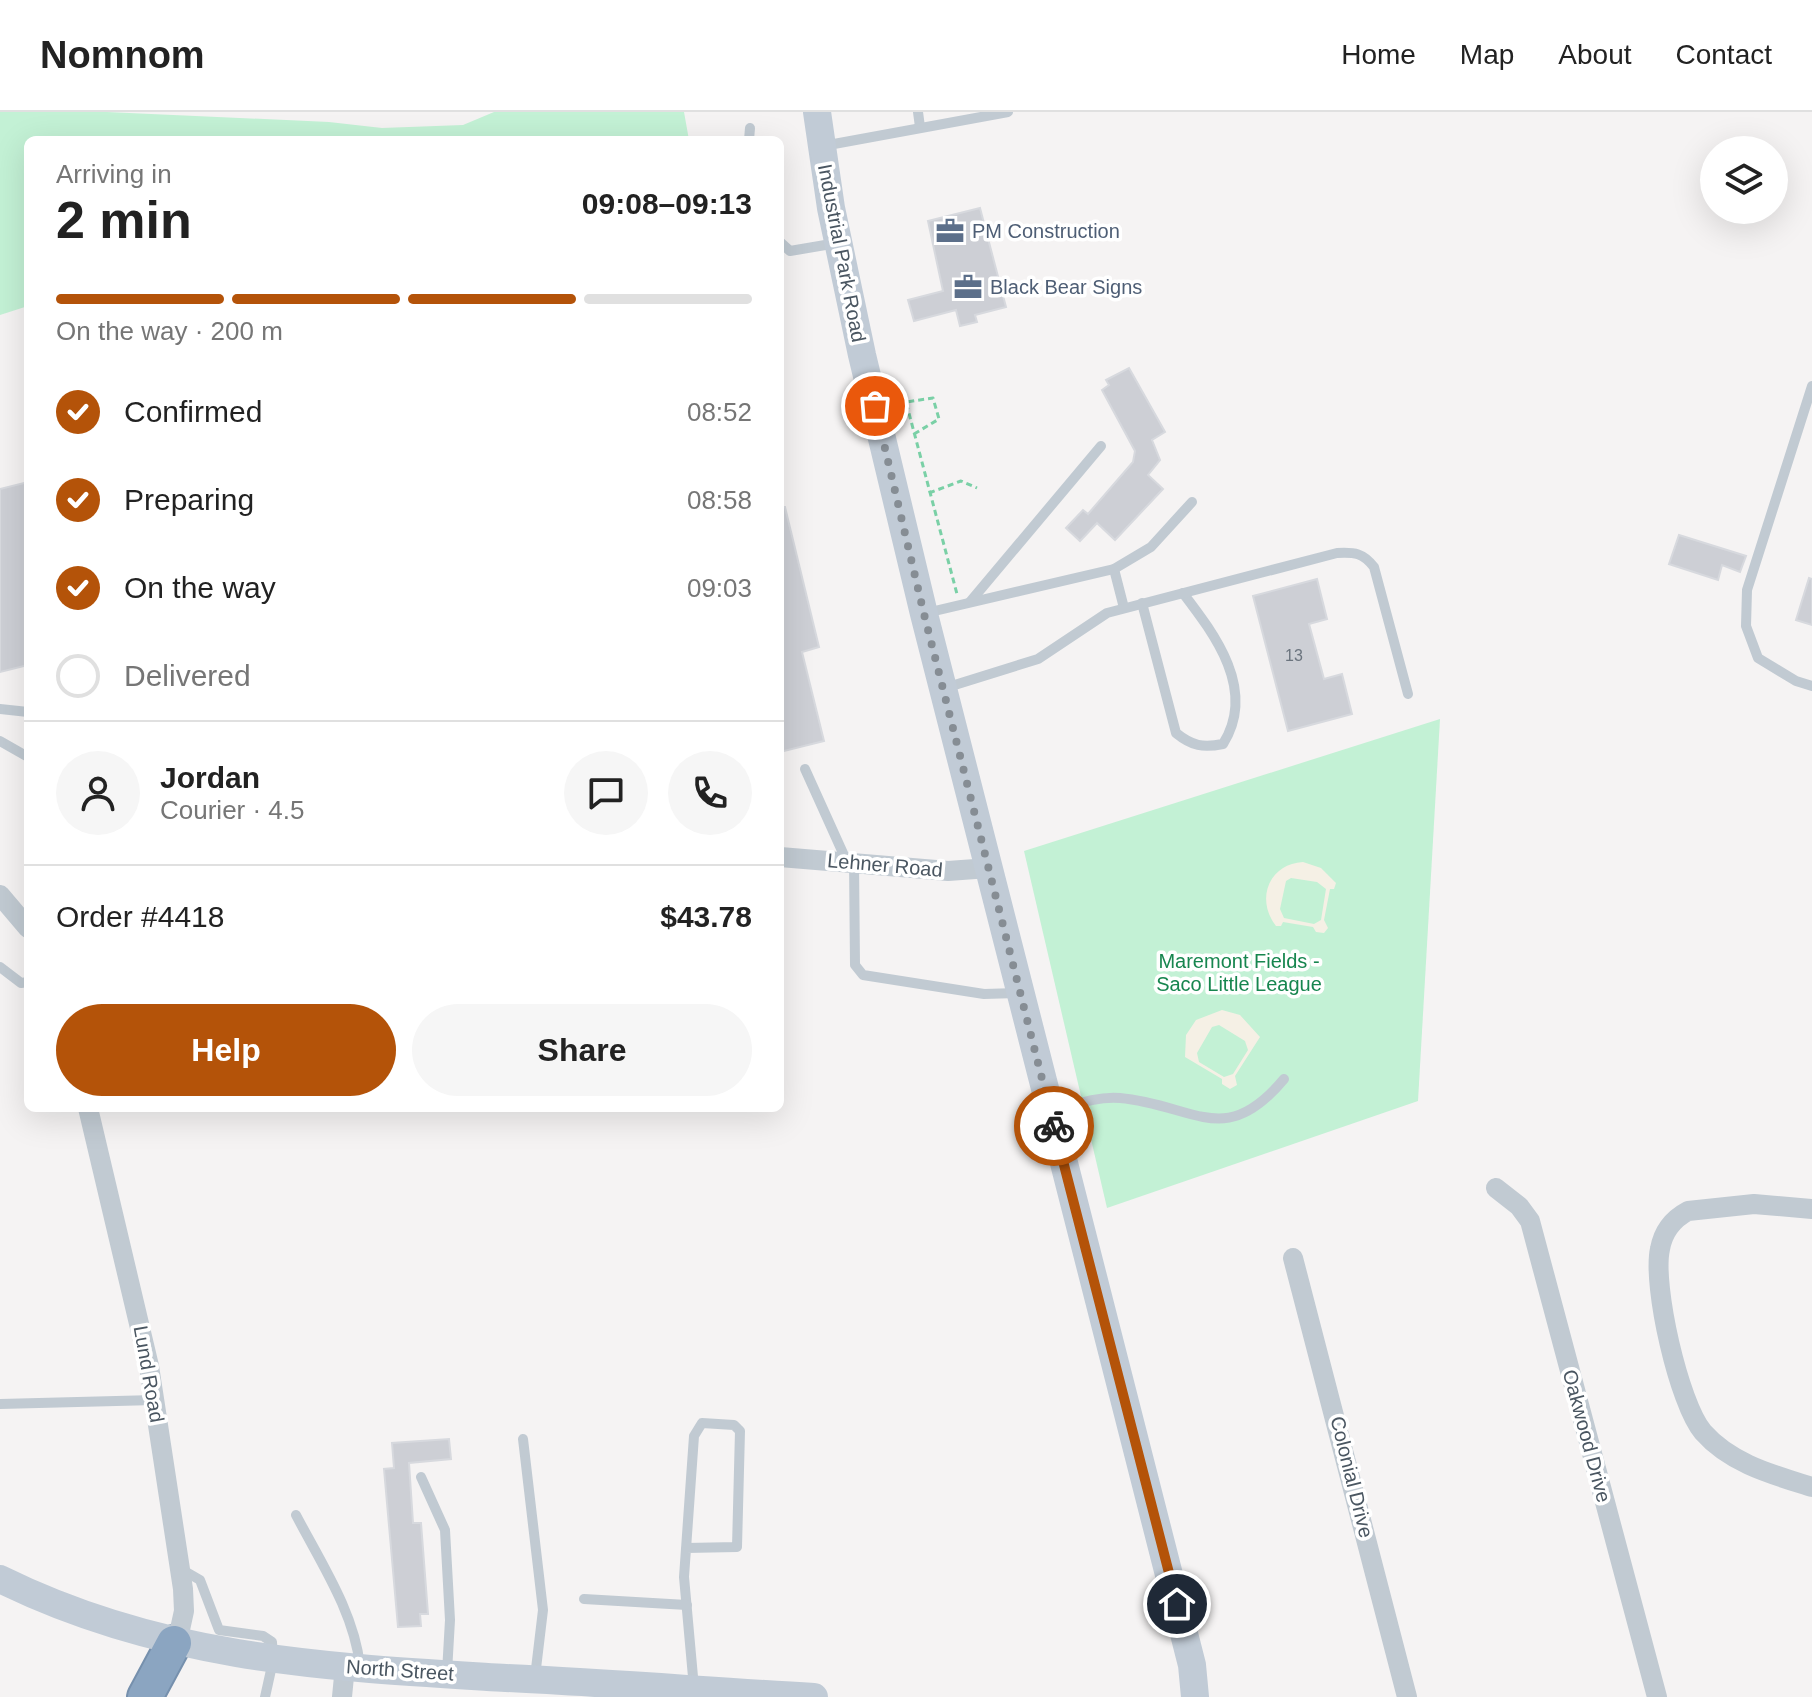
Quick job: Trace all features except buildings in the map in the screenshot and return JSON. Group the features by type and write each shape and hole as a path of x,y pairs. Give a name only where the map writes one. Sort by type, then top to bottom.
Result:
{"highway":[{"path":"147,1697 176,1643"}],"main road":[{"name":"Industrial Park Road","path":"817,112 839,242 924,614 1192,1665 1195,1697"},
{"name":"North Street","path":"0,1579 80,1613 176,1643 273,1661 535,1679 626,1691 694,1690 814,1697"}],"street":[{"name":"Lehner Road","path":"784,857 948,871 989,868"},
{"path":"0,895 24,923"},
{"name":"Lund Road","path":"89,1112 155,1400 184,1611 176,1643"},
{"name":"Oakwood Drive","path":"1496,1188 1519,1206 1530,1221 1657,1697"},
{"path":"1812,1209 1754,1204 1688,1211 1679,1216 1665,1234 1658,1266 1660,1293 1682,1393 1700,1429 1743,1463 1812,1487"},
{"name":"Colonial Drive","path":"1293,1258 1407,1697"},
{"path":"342,1697 353,1666"}],"lane":[{"path":"918,112 920,127"},
{"path":"821,146 1008,112"},
{"path":"784,246 790,251 839,242"},
{"path":"1812,386 1747,590 1746,626 1758,658 1768,666 1812,686"},
{"path":"964,604 1101,446"},
{"path":"924,614 1114,569 1151,547 1192,502"},
{"path":"943,688 1038,659 1093,620 1124,608 1337,553 1365,555 1374,567 1408,694"},
{"path":"1114,569 1124,608"},
{"path":"1142,603 1176,733 1191,745 1207,747 1223,744 1233,728 1236,702 1232,672 1221,646 1183,593"},
{"path":"0,709 24,712"},
{"path":"0,741 24,755"},
{"path":"805,769 850,862 855,965 863,975 984,994 1021,993"},
{"path":"0,967 24,983"},
{"path":"1051,1112 1090,1100 1118,1098 1210,1119 1233,1119 1259,1106 1284,1079"},
{"path":"0,1404 155,1400"},
{"path":"686,1548 737,1547 740,1431 734,1425 702,1423 696,1428 686,1548 694,1690"},
{"path":"523,1439 543,1610 535,1679"},
{"path":"421,1477 445,1530 450,1620 447,1674"},
{"path":"296,1515 334,1587 357,1642 353,1666"},
{"path":"179,1568 200,1580 219,1630 267,1637 272,1642 273,1661 265,1697"},
{"path":"584,1599 687,1605"}],"path":[{"path":"914,434 939,419 933,398 906,402 914,434 929,493 964,604"},
{"path":"929,493 961,481 977,488"}],"green space":[{"path":"0,112 107,112 329,122 382,128 463,125 494,112 684,112 688,136 24,136 24,307 0,315"},
{"name":"Maremont Fields - Saco Little League","path":"1440,719 1418,1101 1107,1208 1024,851"}],"sand":[{"path":"1303,862 1321,868 1336,883 1334,889 1330,889 1324,920 1328,928 1324,933 1316,932 1313,927 1283,922 1281,926 1276,926 1270,916 1266,894 1269,885 1281,869","holes":["1291,878 1317,882 1326,889 1321,920 1314,924 1284,918 1280,909 1286,881"]},
{"path":"1222,1010 1240,1015 1260,1037 1235,1076 1237,1085 1230,1089 1222,1084 1222,1079 1185,1057 1186,1035 1196,1020","holes":["1219,1025 1245,1041 1248,1050 1233,1074 1224,1077 1199,1062 1197,1053 1212,1027"]}],"way so far":[{"path":"875,406 924,614 1054,1126"}],"place":[{"name":"PM Construction","path":"950,231"},
{"name":"Black Bear Signs","path":"968,287"}],"route":[{"path":"1054,1126 1177,1604"}]}
